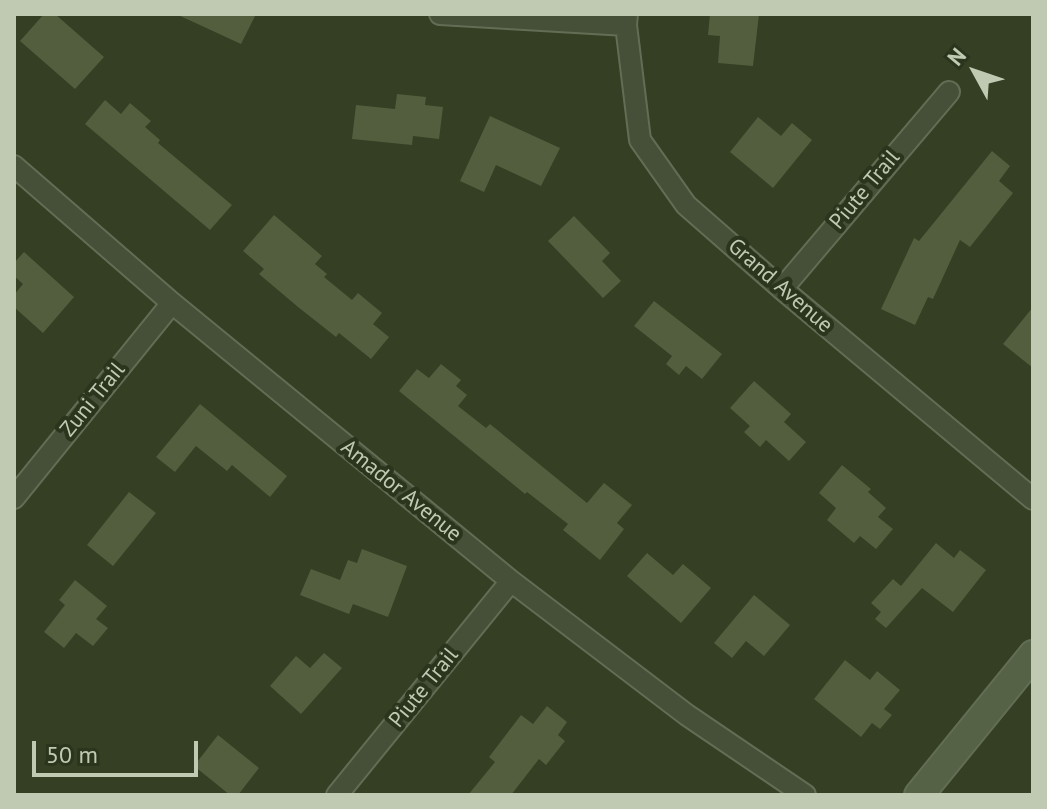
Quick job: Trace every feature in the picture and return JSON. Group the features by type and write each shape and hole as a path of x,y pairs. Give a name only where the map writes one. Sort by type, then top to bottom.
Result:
{"street":[{"path":"440,14 627,19"},
{"name":"Grand Avenue","path":"627,19 640,140 686,205 1033,499"},
{"name":"Piute Trail","path":"782,289 949,92"},
{"name":"Amador Avenue","path":"14,166 172,303 511,581 687,715 805,795"},
{"name":"Zuni Trail","path":"14,498 172,303"},
{"name":"Piute Trail","path":"337,795 511,581"},
{"path":"919,795 1033,655"}],"building":[{"path":"44,14 55,14 104,57 75,89 20,41"},
{"path":"176,14 256,14 241,44"},
{"path":"710,14 759,14 753,66 718,63 720,36 708,35"},
{"path":"397,94 426,97 425,105 443,107 439,139 413,136 412,145 352,139 356,105 395,109"},
{"path":"105,100 121,114 130,103 151,121 145,127 160,140 158,143 232,205 210,230 85,124"},
{"path":"490,116 560,148 541,186 496,165 484,192 460,181"},
{"path":"758,117 781,136 792,123 812,140 773,188 730,152"},
{"path":"992,151 1010,166 999,181 1013,193 970,247 960,240 933,299 928,297 915,325 881,309 914,238 919,241"},
{"path":"274,215 322,256 315,264 327,274 324,277 352,300 358,293 382,313 373,324 389,337 371,359 339,333 336,337 298,307 259,274 264,269 243,251"},
{"path":"574,216 610,253 602,261 621,281 603,298 548,241"},
{"path":"24,252 74,297 43,333 14,307 14,295 23,284 14,276 14,263"},
{"path":"654,301 722,354 702,379 686,366 679,375 666,364 672,356 634,326"},
{"path":"1033,307 1033,368 1003,344"},
{"path":"441,364 461,380 456,386 467,395 458,406 486,428 490,424 587,503 604,483 632,505 617,523 624,529 600,560 563,530 568,524 527,492 525,494 399,391 417,369 429,378"},
{"path":"754,381 791,414 784,422 806,442 789,461 766,440 760,447 744,432 750,426 730,408"},
{"path":"200,404 287,476 270,497 232,465 227,471 196,446 175,472 156,457"},
{"path":"842,465 871,489 868,492 886,508 878,517 893,529 876,549 860,536 854,543 827,520 836,508 819,493"},
{"path":"129,492 156,513 113,566 87,545"},
{"path":"936,543 954,558 960,550 986,570 953,612 922,588 886,628 875,619 881,612 871,603 893,579 901,586"},
{"path":"362,549 407,566 388,617 353,604 349,614 300,595 311,569 340,580 348,560 357,563"},
{"path":"647,553 673,575 683,564 711,588 681,623 627,576"},
{"path":"75,580 107,606 96,619 108,628 93,646 76,633 64,648 44,632 65,605 59,600"},
{"path":"754,595 790,625 764,656 746,641 732,658 714,643"},
{"path":"324,653 342,668 301,714 270,686 296,656 310,668"},
{"path":"845,660 870,680 877,671 900,690 884,709 892,715 880,729 872,723 861,737 814,699"},
{"path":"547,706 567,722 558,735 565,741 546,765 539,759 511,795 468,795 495,762 489,757 521,715 533,724"},
{"path":"218,735 259,768 238,795 230,795 194,766"}]}
